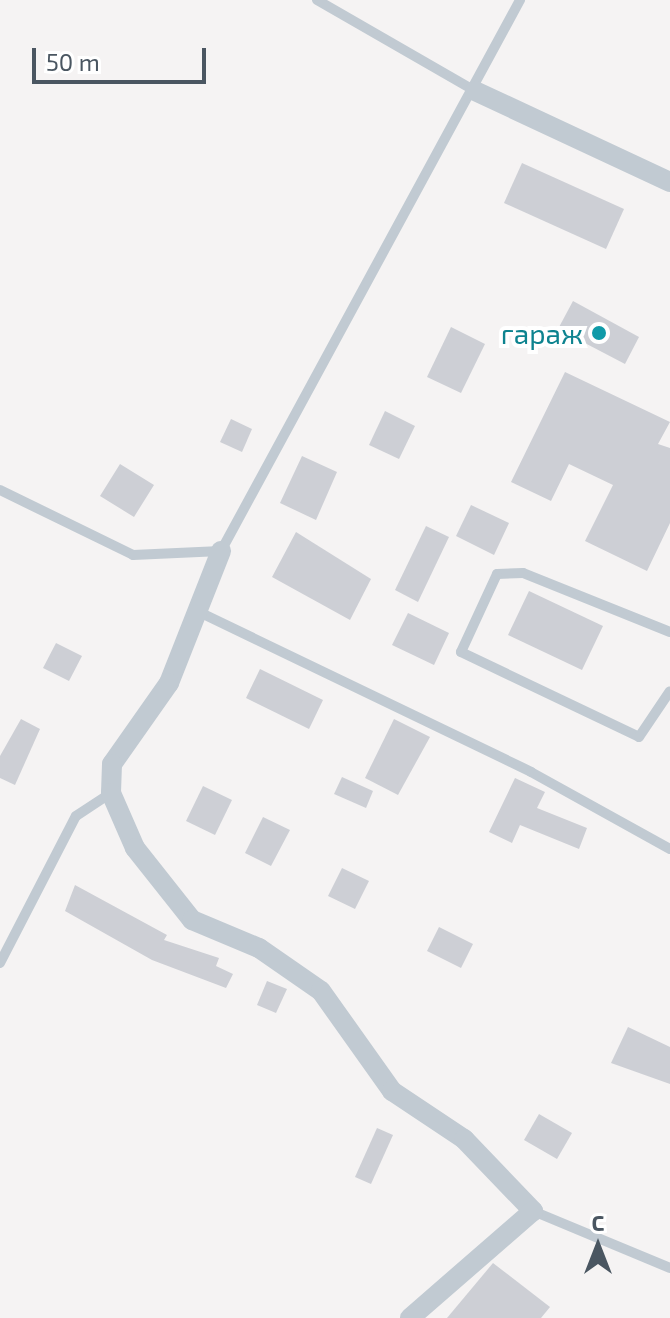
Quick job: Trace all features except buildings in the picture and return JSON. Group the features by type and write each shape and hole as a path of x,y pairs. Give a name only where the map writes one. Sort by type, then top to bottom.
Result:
{"street":[{"path":"475,91 670,182"},
{"path":"221,551 169,683 112,764 111,793 135,848 192,920 259,948 321,991 392,1091 464,1139 533,1211 410,1318"}],"lane":[{"path":"317,0 475,91"},
{"path":"0,490 133,555 221,551 475,91 520,0"},
{"path":"670,632 523,573 497,574 461,652 639,737 670,691"},
{"path":"197,611 531,772 670,849"},
{"path":"0,963 76,816 111,793"},
{"path":"533,1211 670,1268"}],"place":[{"name":"гараж","path":"599,333"}]}
